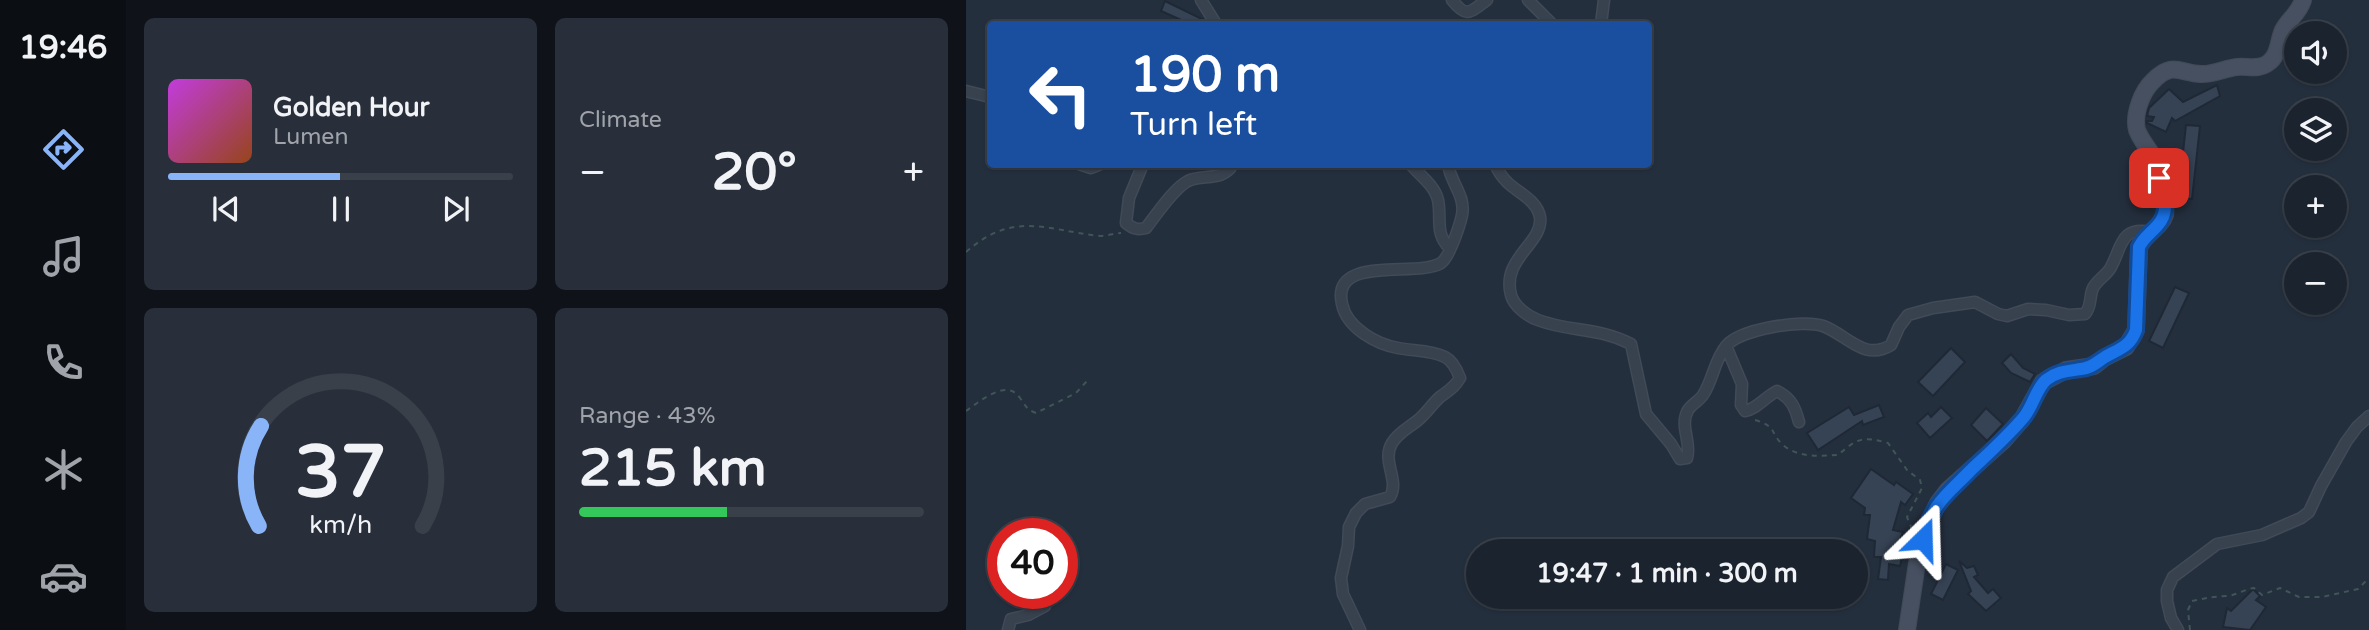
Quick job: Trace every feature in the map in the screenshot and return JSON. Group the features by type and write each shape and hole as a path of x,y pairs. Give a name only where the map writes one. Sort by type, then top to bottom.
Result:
{"street":[{"path":"1201,0 1214,21"},
{"path":"1452,0 1465,12 1470,12 1487,0"},
{"path":"1528,0 1549,21"},
{"path":"1601,21 1604,0"},
{"path":"1907,630 1913,579 1929,519 1938,503 2003,441 2023,418 2043,382 2066,370 2094,366 2126,346 2133,338 2136,330 2139,247 2144,236 2151,232 2165,215 2163,189 2157,167 2137,130 2136,118 2142,97 2151,82 2167,70 2185,70 2205,75 2240,66 2261,68 2271,62 2276,54 2283,31 2288,22 2295,18 2303,0"},
{"path":"966,91 987,96"},
{"path":"1142,168 1127,211 1126,223 1139,229 1146,228 1178,189 1188,181 1219,176 1230,168"},
{"path":"1414,168 1434,190 1438,199 1442,240 1450,249"},
{"path":"1360,630 1343,594 1340,578 1348,546 1349,527 1365,503 1390,497 1393,491 1388,458 1390,447 1397,436 1454,388 1460,378 1447,358 1395,348 1365,335 1354,325 1342,306 1342,288 1348,279 1359,274 1424,269 1440,264 1447,258 1462,207 1449,168"},
{"path":"1498,168 1508,183 1529,200 1540,218 1539,230 1511,271 1509,286 1513,302 1537,320 1602,332 1632,344 1646,414 1680,459 1687,458 1689,451 1684,422 1688,410 1701,399 1726,346 1736,337 1749,331 1809,323 1836,332 1860,349 1875,351 1891,345 1908,315 1933,308 1975,302 2007,316 2028,309 2046,310 2068,316 2085,314 2090,305 2093,288 2110,268 2122,238 2131,232 2151,232"},
{"path":"1726,346 1742,384 1741,405 1745,411 1752,410 1764,397 1777,391 1787,396 1793,404 1799,422"},
{"path":"2178,630 2171,618 2167,601 2166,590 2173,577 2217,544 2262,535 2309,512 2320,485 2346,442 2369,416"},
{"path":"1008,630 1011,619 1039,609"}],"path":[{"path":"966,252 984,236 1017,226 1032,225 1103,236 1130,233 1139,229"},
{"path":"966,411 1002,389 1011,389 1029,410 1036,413 1076,393 1087,380"},
{"path":"1745,411 1754,420 1771,425 1784,446 1805,455 1838,455 1852,443 1863,439 1888,443 1907,470 1920,480 1922,488 1907,517 1912,528 1923,539"},
{"path":"2190,630 2188,610 2192,601 2212,595 2229,597 2244,589 2254,588 2262,595 2280,588 2299,597 2322,597 2358,589 2369,578"}],"building":[{"path":"1165,1 1205,21 1183,21 1161,11"},
{"path":"2217,85 2220,96 2175,121 2172,118 2166,132 2147,123 2154,117 2147,116 2149,108 2169,89 2183,102"},
{"path":"2186,125 2200,126 2192,199 2178,198"},
{"path":"2175,287 2189,293 2163,348 2149,341"},
{"path":"1951,348 1965,362 1933,396 1918,382"},
{"path":"2011,354 2023,368 2035,374 2030,382 2011,373 2002,363"},
{"path":"1879,405 1884,417 1863,425 1862,421 1818,450 1807,433 1849,407 1854,415"},
{"path":"1941,407 1952,418 1930,438 1917,423 1928,413 1931,417"},
{"path":"1986,408 2003,424 1987,441 1971,425"},
{"path":"1871,469 1913,494 1905,505 1901,502 1893,530 1903,532 1901,537 1906,538 1900,566 1889,564 1888,580 1878,579 1881,557 1874,557 1875,541 1867,539 1870,515 1864,515 1865,508 1851,498"},
{"path":"1959,561 1967,568 1974,566 1978,575 1974,577 1988,593 1993,589 2001,598 1986,611 1968,594 1971,591"},
{"path":"1946,564 1958,570 1943,600 1931,594"},
{"path":"2253,589 2260,596 2256,600 2266,607 2250,630 2223,627 2227,608 2231,611"}],"route":[{"path":"1923,539 1929,519 1938,503 1987,453 2003,441 2023,418 2031,408 2043,382 2066,370 2094,366 2126,346 2133,338 2136,330 2139,247 2144,236 2160,224 2165,215 2163,189 2159,178"}]}
